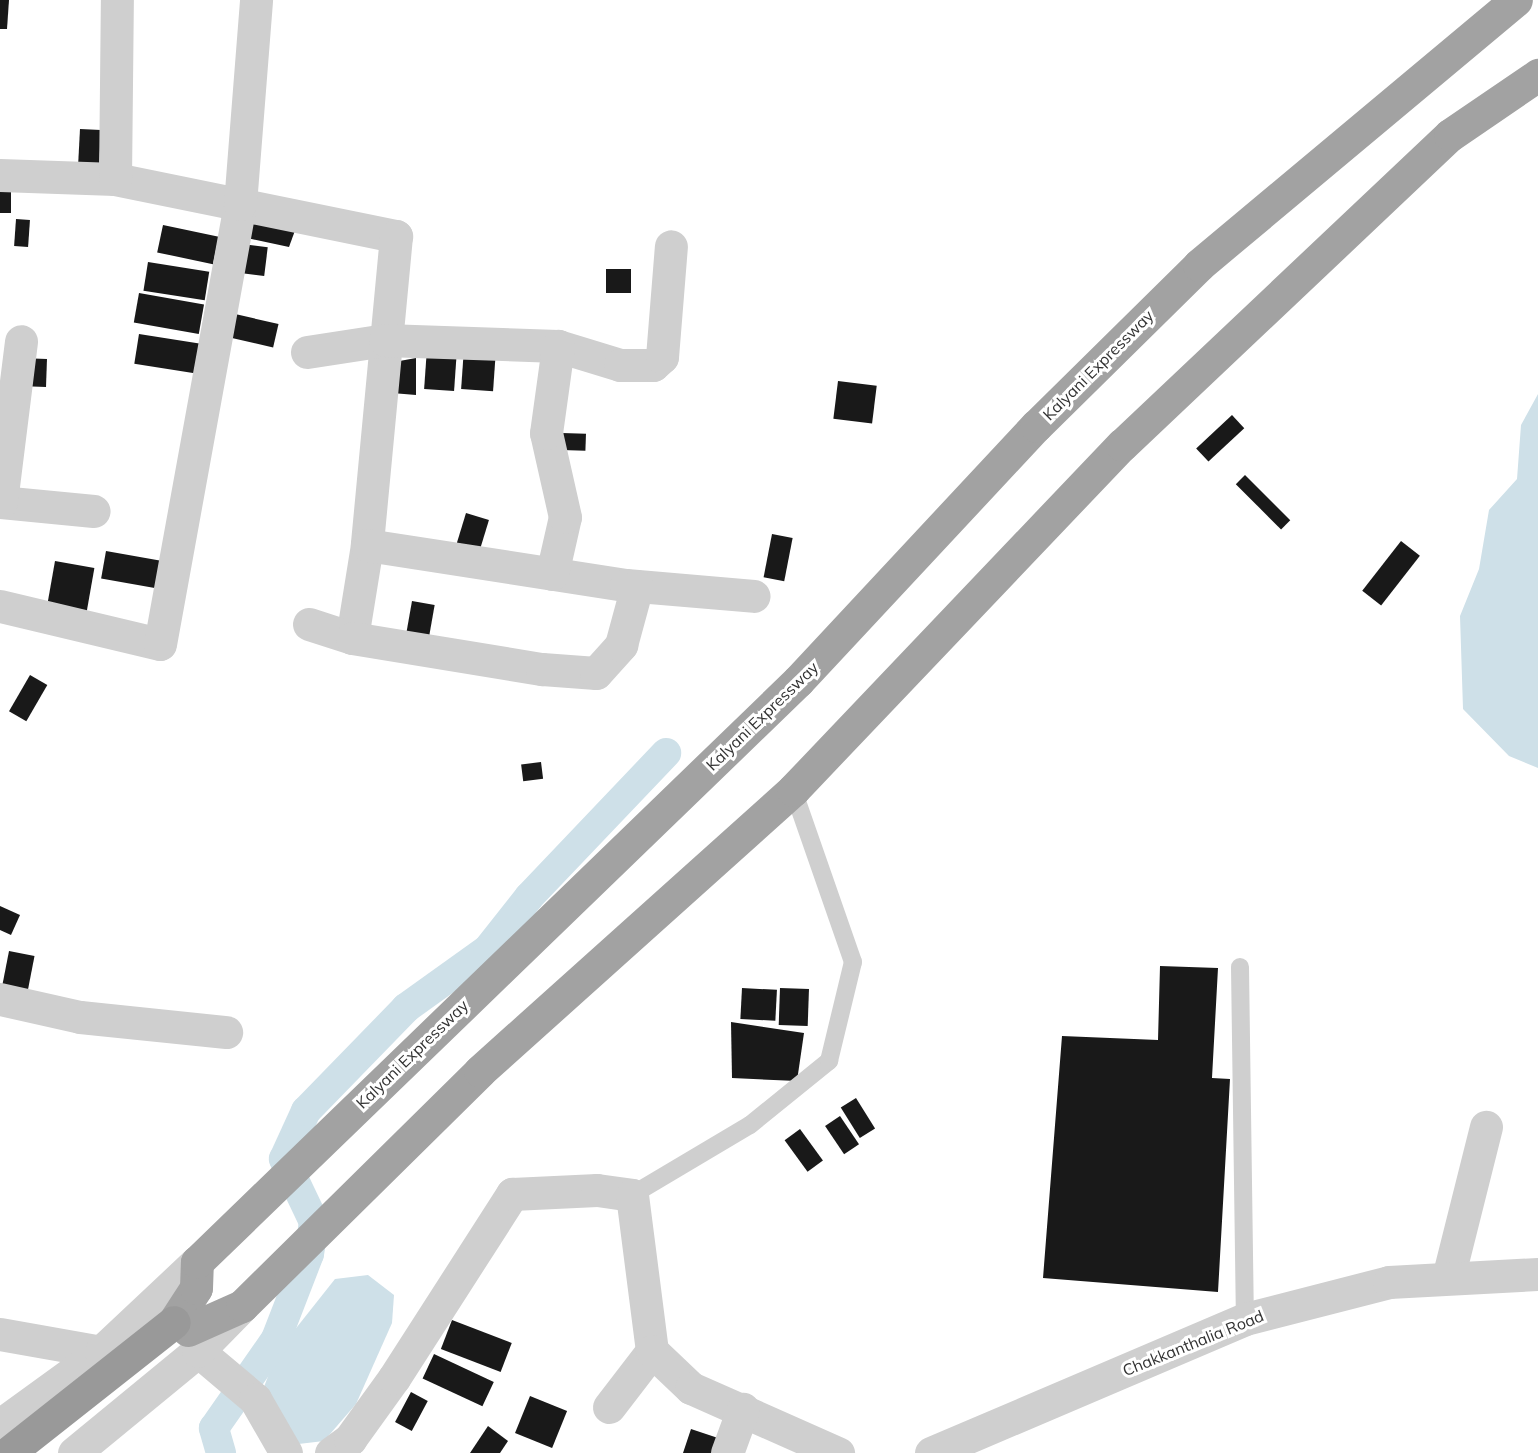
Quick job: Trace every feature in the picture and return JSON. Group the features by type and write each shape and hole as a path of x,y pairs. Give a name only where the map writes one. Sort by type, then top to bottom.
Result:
{"highway":[{"name":"Kalyani Expressway","path":"197,1262 798,681 1036,426 1198,265 1516,0"},
{"path":"8,1453 187,1334 242,1306 489,1064 793,790 1122,445 1450,135 1538,75"},
{"path":"33,1453 187,1334 196,1288 197,1262"}],"street":[{"path":"115,179 117,0"},
{"path":"0,606 160,644 240,204 256,0"},
{"path":"0,176 115,179 396,236 367,545 352,638"},
{"path":"307,352 385,339 558,346 637,368 657,361 671,246"},
{"path":"21,341 1,502 94,511"},
{"path":"552,574 565,517 546,434 558,346"},
{"path":"367,545 637,586 754,596"},
{"path":"309,624 352,638 551,671 596,673 621,645 637,586"},
{"path":"0,999 80,1017 226,1032"},
{"path":"1448,1278 1486,1126"},
{"path":"331,1453 350,1439 394,1378 512,1194 597,1190 632,1195 652,1351 691,1388 743,1409 838,1453"},
{"name":"Kalyani Expressway","path":"0,1425 101,1352 197,1262"},
{"name":"Chakkanthalia Road","path":"931,1453 1245,1319 1389,1282 1538,1274"},
{"path":"0,1334 101,1352"},
{"path":"74,1453 187,1334 246,1390 286,1453"},
{"path":"609,1407 652,1351"},
{"path":"727,1453 743,1409"}],"lane":[{"path":"632,1195 750,1125 829,1061 853,962 793,790"},
{"path":"1240,967 1245,1319"}],"shaded area":[{"path":"1538,394 1538,768 1509,756 1463,709 1460,616 1479,569 1489,510 1517,479 1521,425"},
{"path":"368,1275 394,1295 392,1323 356,1404 324,1441 290,1445 260,1397 278,1351 335,1279"}],"building":[{"path":"0,0 9,0 7,29 0,29"},
{"path":"80,129 101,130 99,165 78,164"},
{"path":"0,181 11,181 11,213 0,213"},
{"path":"252,211 297,225 289,247 247,238"},
{"path":"16,219 30,220 28,247 14,246"},
{"path":"163,225 219,237 213,264 157,252"},
{"path":"234,243 268,247 264,276 230,272"},
{"path":"148,262 209,272 205,300 143,291"},
{"path":"606,269 631,269 631,293 606,293"},
{"path":"139,293 204,304 199,334 134,323"},
{"path":"222,311 279,324 273,347 217,334"},
{"path":"139,334 199,344 195,373 134,364"},
{"path":"427,348 457,350 454,391 424,389"},
{"path":"464,348 496,350 493,391 461,389"},
{"path":"20,358 47,359 46,387 19,386"},
{"path":"416,358 416,395 392,393 394,362"},
{"path":"838,381 877,386 872,423 833,419"},
{"path":"1232,415 1244,428 1208,462 1196,448"},
{"path":"562,433 586,434 585,451 561,450"},
{"path":"1245,475 1290,520 1281,529 1236,484"},
{"path":"466,513 489,520 480,550 457,543"},
{"path":"772,534 793,538 784,581 764,577"},
{"path":"1401,541 1420,556 1381,605 1362,591"},
{"path":"106,551 168,562 163,590 101,579"},
{"path":"55,561 94,568 86,618 46,611"},
{"path":"412,601 435,605 428,641 406,637"},
{"path":"30,675 47,685 26,721 9,711"},
{"path":"541,762 543,779 523,781 521,764"},
{"path":"0,906 20,915 11,935 0,930"},
{"path":"9,951 35,956 27,994 2,989"},
{"path":"1160,966 1218,968 1212,1078 1230,1079 1218,1292 1043,1278 1062,1036 1158,1040"},
{"path":"742,988 777,990 775,1021 740,1019"},
{"path":"780,988 809,989 808,1026 779,1025"},
{"path":"731,1022 804,1033 797,1081 732,1078"},
{"path":"856,1098 875,1129 860,1138 841,1108"},
{"path":"840,1116 859,1144 844,1154 825,1126"},
{"path":"800,1129 823,1161 808,1172 785,1140"},
{"path":"452,1320 512,1343 501,1372 441,1349"},
{"path":"434,1354 494,1382 482,1406 423,1378"},
{"path":"411,1392 428,1401 412,1431 395,1422"},
{"path":"530,1396 567,1411 552,1448 515,1433"},
{"path":"488,1426 508,1441 500,1453 470,1453"},
{"path":"691,1429 724,1440 720,1453 683,1453"}],"waterway":[{"path":"221,1453 214,1428 276,1339 309,1254 314,1222 284,1159 306,1111 406,1008 488,949 529,897 666,753"}]}
